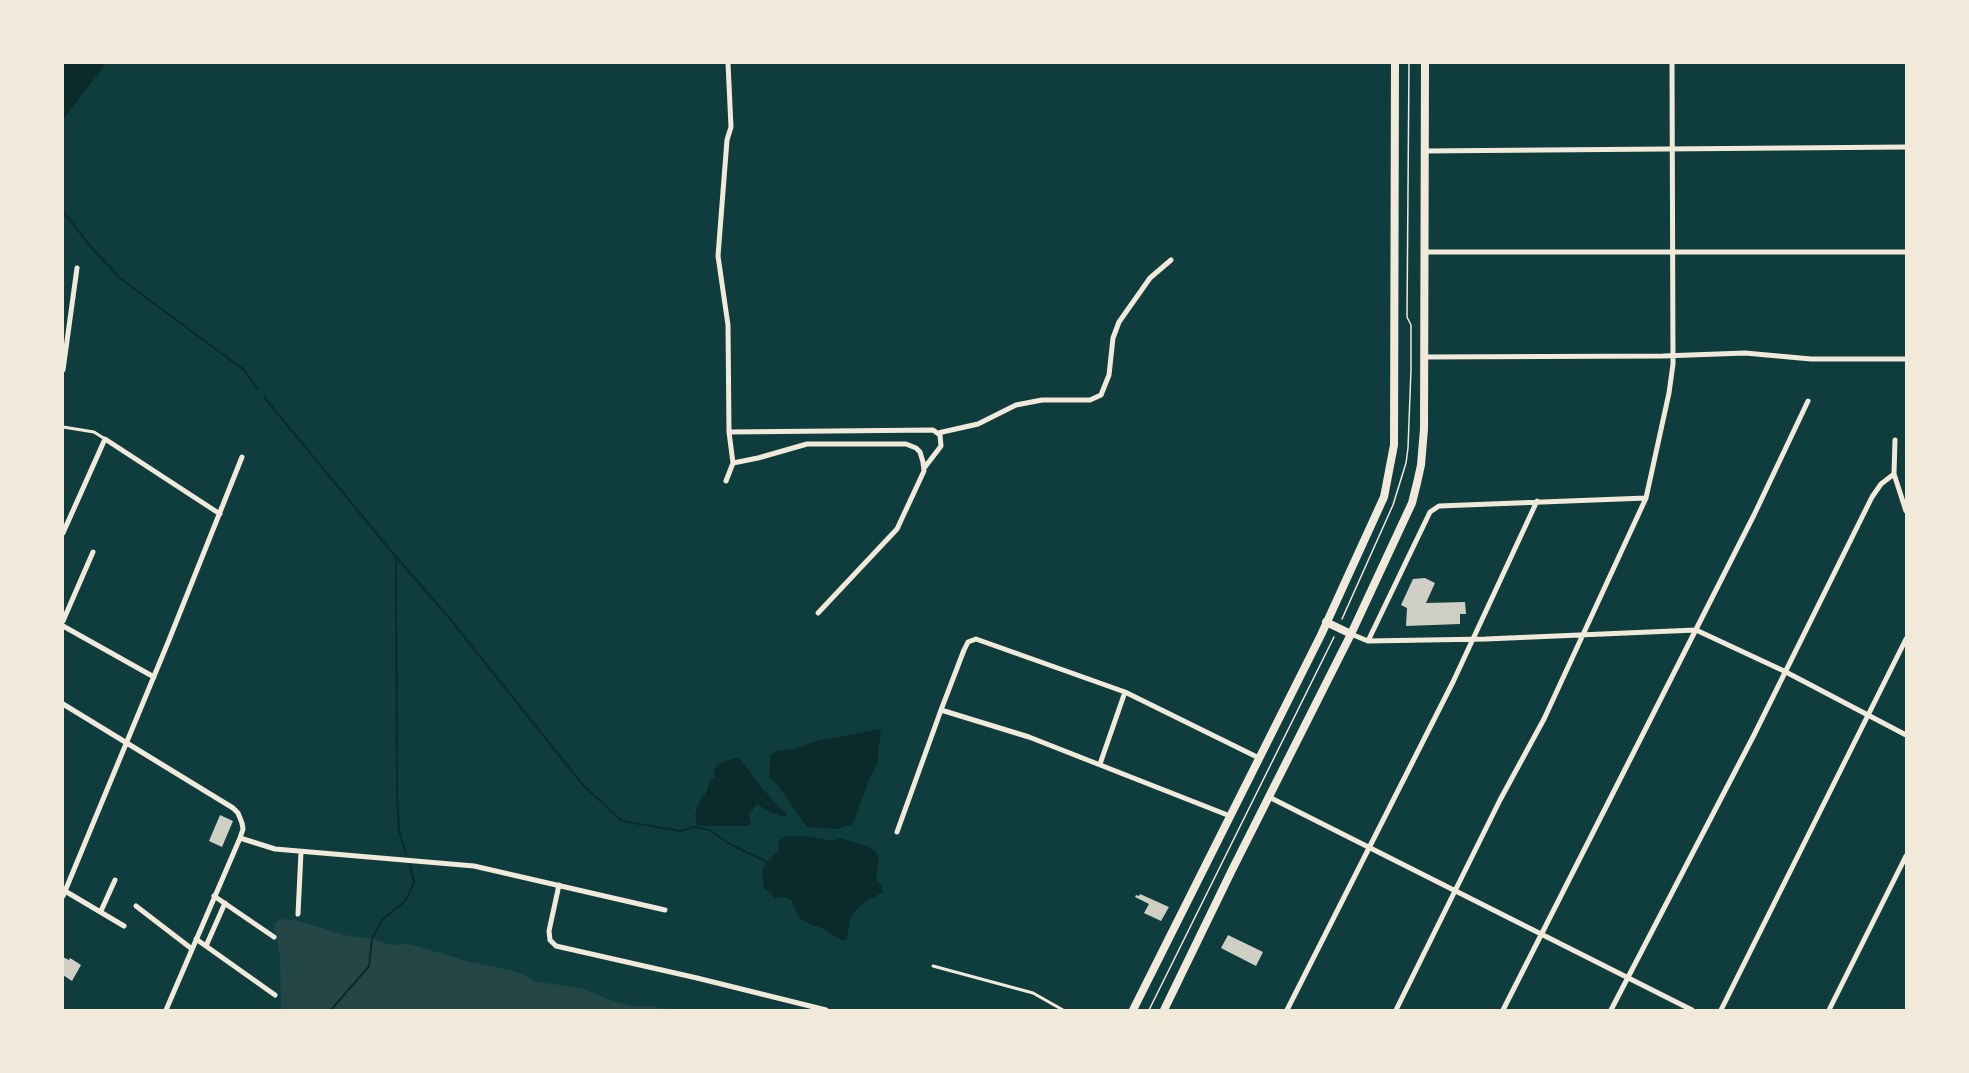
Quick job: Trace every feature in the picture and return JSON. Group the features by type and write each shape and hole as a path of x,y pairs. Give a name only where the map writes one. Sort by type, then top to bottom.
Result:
{"main road":[{"path":"1133,1010 1326,622 1384,497 1394,445 1395,63"},
{"path":"1164,1010 1351,634 1412,503 1424,438 1425,63"},
{"path":"1326,622 1351,634"}],"street":[{"path":"726,481 733,463 729,432 728,325 718,256 727,140 731,127 728,63"},
{"path":"1395,1010 1454,890 1544,719 1646,498 1669,393 1673,356 1672,63"},
{"path":"1424,151 1906,147"},
{"path":"1424,252 1906,252"},
{"path":"938,433 978,424 1016,405 1050,399 1090,400 1101,395 1109,375 1113,338 1119,322 1150,278 1172,260"},
{"path":"63,370 77,268"},
{"path":"63,321 70,322"},
{"path":"1424,357 1673,356 1745,353 1811,359 1906,359"},
{"path":"1503,1010 1696,630 1808,401"},
{"path":"729,432 913,429 933,430 941,439 940,448 924,468 911,502 897,529 818,614"},
{"path":"63,533 105,439 220,514"},
{"path":"1895,440 1894,474 1906,511"},
{"path":"733,463 807,444 901,444 916,448 923,458 924,468"},
{"path":"124,926 64,893 243,458"},
{"path":"1611,1010 1749,744 1872,497 1881,484 1894,474"},
{"path":"1368,641 1430,512 1439,506 1646,498"},
{"path":"1287,1010 1473,639 1537,501"},
{"path":"63,621 93,552"},
{"path":"63,626 154,677"},
{"path":"1351,634 1368,641 1696,630 1784,671 1906,735"},
{"path":"897,832 968,642 976,639 1125,692 1259,758"},
{"path":"1720,1010 1906,639"},
{"path":"1100,764 1125,692"},
{"path":"63,704 233,808 242,823 240,838 166,1010"},
{"path":"941,710 1029,737 1230,816"},
{"path":"1269,797 1692,1010"},
{"path":"240,838 275,849 474,866 664,910"},
{"path":"298,914 301,852"},
{"path":"1829,1010 1906,856"},
{"path":"100,911 115,880"},
{"path":"559,885 549,931 550,940 556,945 826,1010"},
{"path":"214,896 274,937"},
{"path":"206,946 225,903"},
{"path":"136,906 192,949"},
{"path":"196,939 275,995"}],"lane":[{"path":"63,427 94,432 105,439"},
{"path":"933,966 1033,993 1063,1010"}],"path":[{"path":"1149,1010 1338,628 1393,505 1406,463 1411,369 1411,325 1407,317 1409,63"}],"shaded area":[{"path":"63,63 104,63 104,66 63,120"},
{"path":"881,729 877,765 870,777 853,824 836,829 807,827 776,783 769,777 771,754 817,741"},
{"path":"735,758 741,760 761,787 787,815 785,817 768,811 757,804 749,815 751,824 748,826 697,826 695,815 698,804 715,776 713,770 719,764"},
{"path":"787,836 808,836 833,841 841,838 867,846 875,851 879,860 876,879 883,892 863,903 851,916 847,938 843,941 799,918 792,901 785,897 775,898 764,888 762,871 778,851 779,841"},
{"path":"281,919 299,921 344,935 392,945 408,944 470,962 509,970 525,975 534,981 584,989 630,1006 680,1010 281,1010 280,957 274,925"}],"building":[{"path":"1425,578 1435,583 1426,603 1465,602 1466,614 1460,614 1460,624 1406,626 1407,608 1401,605 1413,579"},
{"path":"220,815 233,821 222,847 209,841"},
{"path":"1140,894 1169,907 1161,921 1144,913 1149,904 1135,897"},
{"path":"1228,935 1263,952 1256,966 1221,948"},
{"path":"63,957 69,960 70,958 81,965 72,981 63,975"}],"waterway":[{"path":"63,211 90,246 121,279 244,370 257,388"},
{"path":"264,397 396,557 397,795 399,830 406,854"},
{"path":"396,557 446,614 583,785 622,821 680,831 693,827 710,830 728,843 767,862"},
{"path":"331,1010 369,966 372,939 381,921 405,901 411,890 414,882 410,865"}]}
